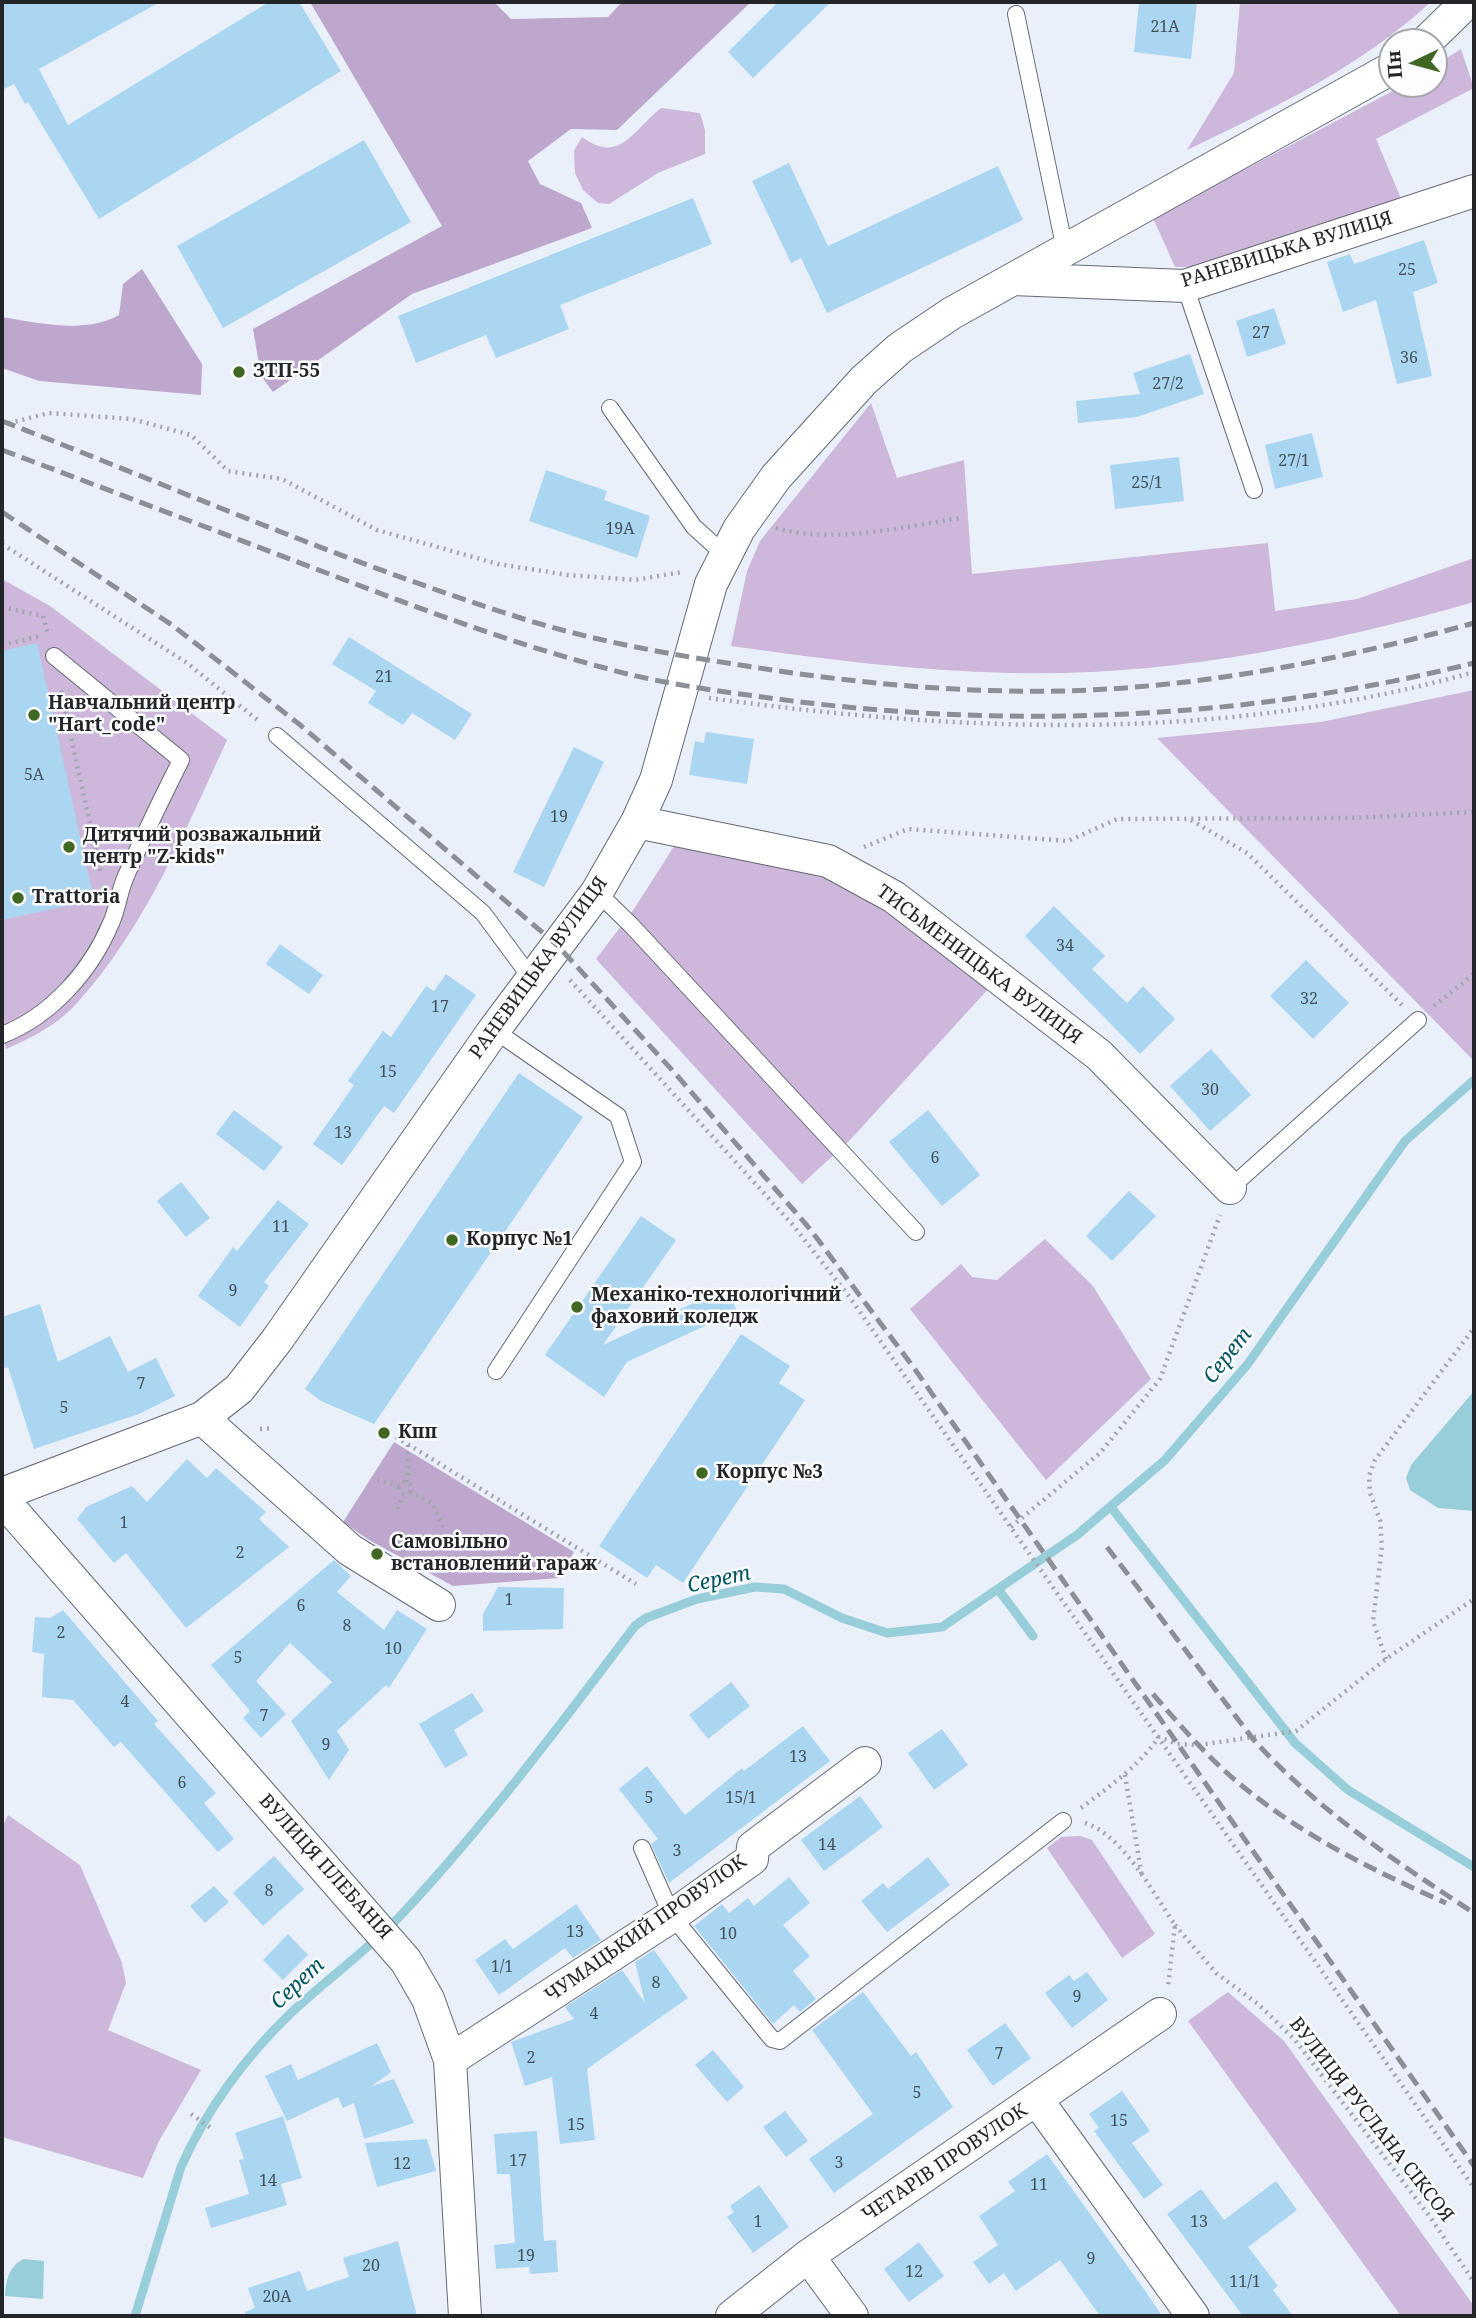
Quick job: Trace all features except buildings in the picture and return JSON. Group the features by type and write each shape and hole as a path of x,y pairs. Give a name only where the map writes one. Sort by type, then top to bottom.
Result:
{"street":[{"path":"1441,28 1468,2"},
{"name":"РАНЕВИЦЬКА ВУЛИЦЯ","path":"2,1494 202,1418 239,1389 494,1030 597,892 637,821 656,780 710,584 725,555 747,516 784,468 864,380 900,348 952,313 1378,76"},
{"name":"РАНЕВИЦЬКА ВУЛИЦЯ","path":"1013,279 1185,286 1474,191"},
{"name":"ТИСЬМЕНИЦЬКА ВУЛИЦЯ","path":"637,821 828,861 894,897 1099,1055 1230,1188"},
{"path":"202,1418 350,1550 439,1605"},
{"name":"ВУЛИЦЯ ПЛЕБАНІЯ","path":"2,1499 393,1943 428,1999 450,2060 465,2316"},
{"name":"ЧУМАЦЬКИЙ ПРОВУЛОК","path":"450,2060 673,1916 752,1858 753,1847 865,1763"},
{"name":"ЧЕТАРІВ ПРОВУЛОК","path":"732,2316 808,2256 1160,2014"},
{"path":"1037,2100 1193,2316"},
{"path":"808,2256 852,2316"}],"lane":[{"path":"1016,14 1065,250"},
{"path":"1185,286 1254,490"},
{"path":"610,408 694,527 725,555"},
{"path":"2,1035 33,1019 64,996 112,922 124,880 181,760 54,656"},
{"path":"277,736 483,913 539,968"},
{"path":"597,892 641,935 916,1232"},
{"path":"1230,1188 1418,1020"},
{"path":"494,1030 618,1116 633,1162 496,1371"},
{"path":"642,1848 673,1916 772,2039 780,2041 1063,1821"}],"path":[{"path":"2,425 49,414 132,419 191,435 228,471 282,479 377,530 498,564 568,575 635,580 677,575 725,555"},
{"path":"747,516 786,531 821,534 962,518"},
{"path":"2,544 187,663 277,736"},
{"path":"2,607 43,616 112,922"},
{"path":"2,645 48,634"},
{"path":"701,697 841,715 950,724 1069,727 1198,720 1317,706 1426,686 1474,672"},
{"path":"828,861 908,829 1068,841 1117,819 1351,818 1474,812"},
{"path":"1190,819 1247,853 1418,1020 1474,974"},
{"path":"539,968 792,1224 908,1377 1474,2188"},
{"path":"1011,1527 1100,1453 1160,1379 1230,1188"},
{"path":"1386,1659 1373,1621 1382,1546 1369,1476 1375,1460 1474,1328"},
{"path":"396,1437 636,1584"},
{"path":"407,1444 407,1482 410,1492 432,1503 445,1531"},
{"path":"377,1480 399,1486 407,1482"},
{"path":"398,1509 403,1495 399,1486"},
{"path":"403,1495 410,1492"},
{"path":"1159,1737 1177,1744 1198,1745 1287,1734 1386,1659 1474,1599"},
{"path":"1063,1821 1125,1775 1145,1757 1159,1737"},
{"path":"1125,1775 1142,1878"},
{"name":"ВУЛИЦЯ РУСЛАНА СІКСОЯ","path":"1063,1821 1087,1824 1102,1830 1116,1843 1175,1925 1216,1973 1258,2004 1295,2040 1430,2217 1474,2282"},
{"path":"1160,2014 1174,1955 1175,1925"},
{"path":"191,2114 211,2128"}],"shaded area":[{"path":"310,2 494,2 511,19 608,17 622,2 751,2 617,130 571,129 528,161 540,184 581,203 592,228 412,294 273,392 261,376 253,329 442,226"},
{"path":"1240,2 1431,2 1400,28 1378,28 1378,45 1345,67 1283,102 1187,150 1234,73"},
{"path":"1461,49 1474,88 1376,139 1402,201 1200,267 1175,267 1153,218 1380,98 1448,98 1448,57"},
{"path":"661,108 700,113 705,130 705,154 658,173 609,204 598,203 583,190 575,173 574,151 582,137 595,145 616,146 634,134"},
{"path":"142,269 202,364 201,395 39,381 2,368 2,317 77,326 106,321 119,315 123,284"},
{"path":"871,403 897,478 964,460 972,574 1268,543 1275,611 1357,599 1474,558 1474,602 1303,644 1186,664 1128,670 1010,673 940,670 731,646 747,571 760,541"},
{"path":"2,579 50,606 227,740 162,878 101,974 62,1018 6,1049 2,1032"},
{"path":"1474,690 1474,1061 1157,738 1321,722"},
{"path":"678,840 822,867 890,903 992,985 850,1140 802,1184 596,959 634,909"},
{"path":"1045,1239 1093,1286 1151,1379 1046,1480 910,1309 961,1264 972,1277 997,1280"},
{"path":"394,1442 574,1552 559,1578 453,1586 369,1540 343,1522"},
{"path":"8,1815 80,1865 122,1963 126,1983 108,2030 201,2070 159,2141 143,2178 2,2137 2,1827"},
{"path":"1080,1836 1092,1840 1155,1934 1122,1958 1047,1848 1061,1837"},
{"path":"1228,1992 1284,2041 1474,2306 1474,2316 1401,2316 1188,2021"}],"water":[{"path":"1474,1391 1474,1511 1438,1508 1410,1490 1406,1478 1411,1465"},
{"path":"24,2259 44,2261 43,2299 5,2296 7,2279 12,2269"}],"waterway":[{"name":"Серет","path":"135,2316 181,2167 202,2125 229,2085 274,2030 389,1927 433,1880 522,1773 635,1626 646,1618 697,1599 755,1587 784,1589 842,1618 887,1633 942,1627 1077,1535 1165,1460 1247,1365 1405,1141 1474,1080"},
{"path":"1111,1507 1295,1743 1348,1790 1474,1867"},
{"path":"998,1589 1033,1636"}],"railway":[{"path":"2,421 326,549 524,619 631,646 780,671 940,688 1020,691 1112,689 1269,670 1372,649 1474,623"},
{"path":"2,450 495,635 626,674 734,693 865,709 952,714 1127,714 1215,708 1301,697 1474,663"},
{"path":"2,512 172,625 299,724 557,945 673,1071 810,1229 914,1368 1474,2166"},
{"path":"1107,1547 1253,1739 1278,1765 1330,1812 1474,1913"},
{"path":"1153,1694 1214,1760 1277,1812 1347,1855 1446,1903"}],"place":[{"name":"ЗТП-55","path":"239,372"},
{"name":"Навчальний центр \"Hart_code\"","path":"34,715"},
{"name":"Дитячий розважальний центр \"Z-kids\"","path":"69,847"},
{"name":"Trattoria","path":"18,898"},
{"name":"Корпус №1","path":"452,1240"},
{"name":"Механіко-технологічний фаховий коледж","path":"577,1307"},
{"name":"Кпп","path":"384,1433"},
{"name":"Корпус №3","path":"702,1473"},
{"name":"Самовільно встановлений гараж","path":"377,1554"}]}
